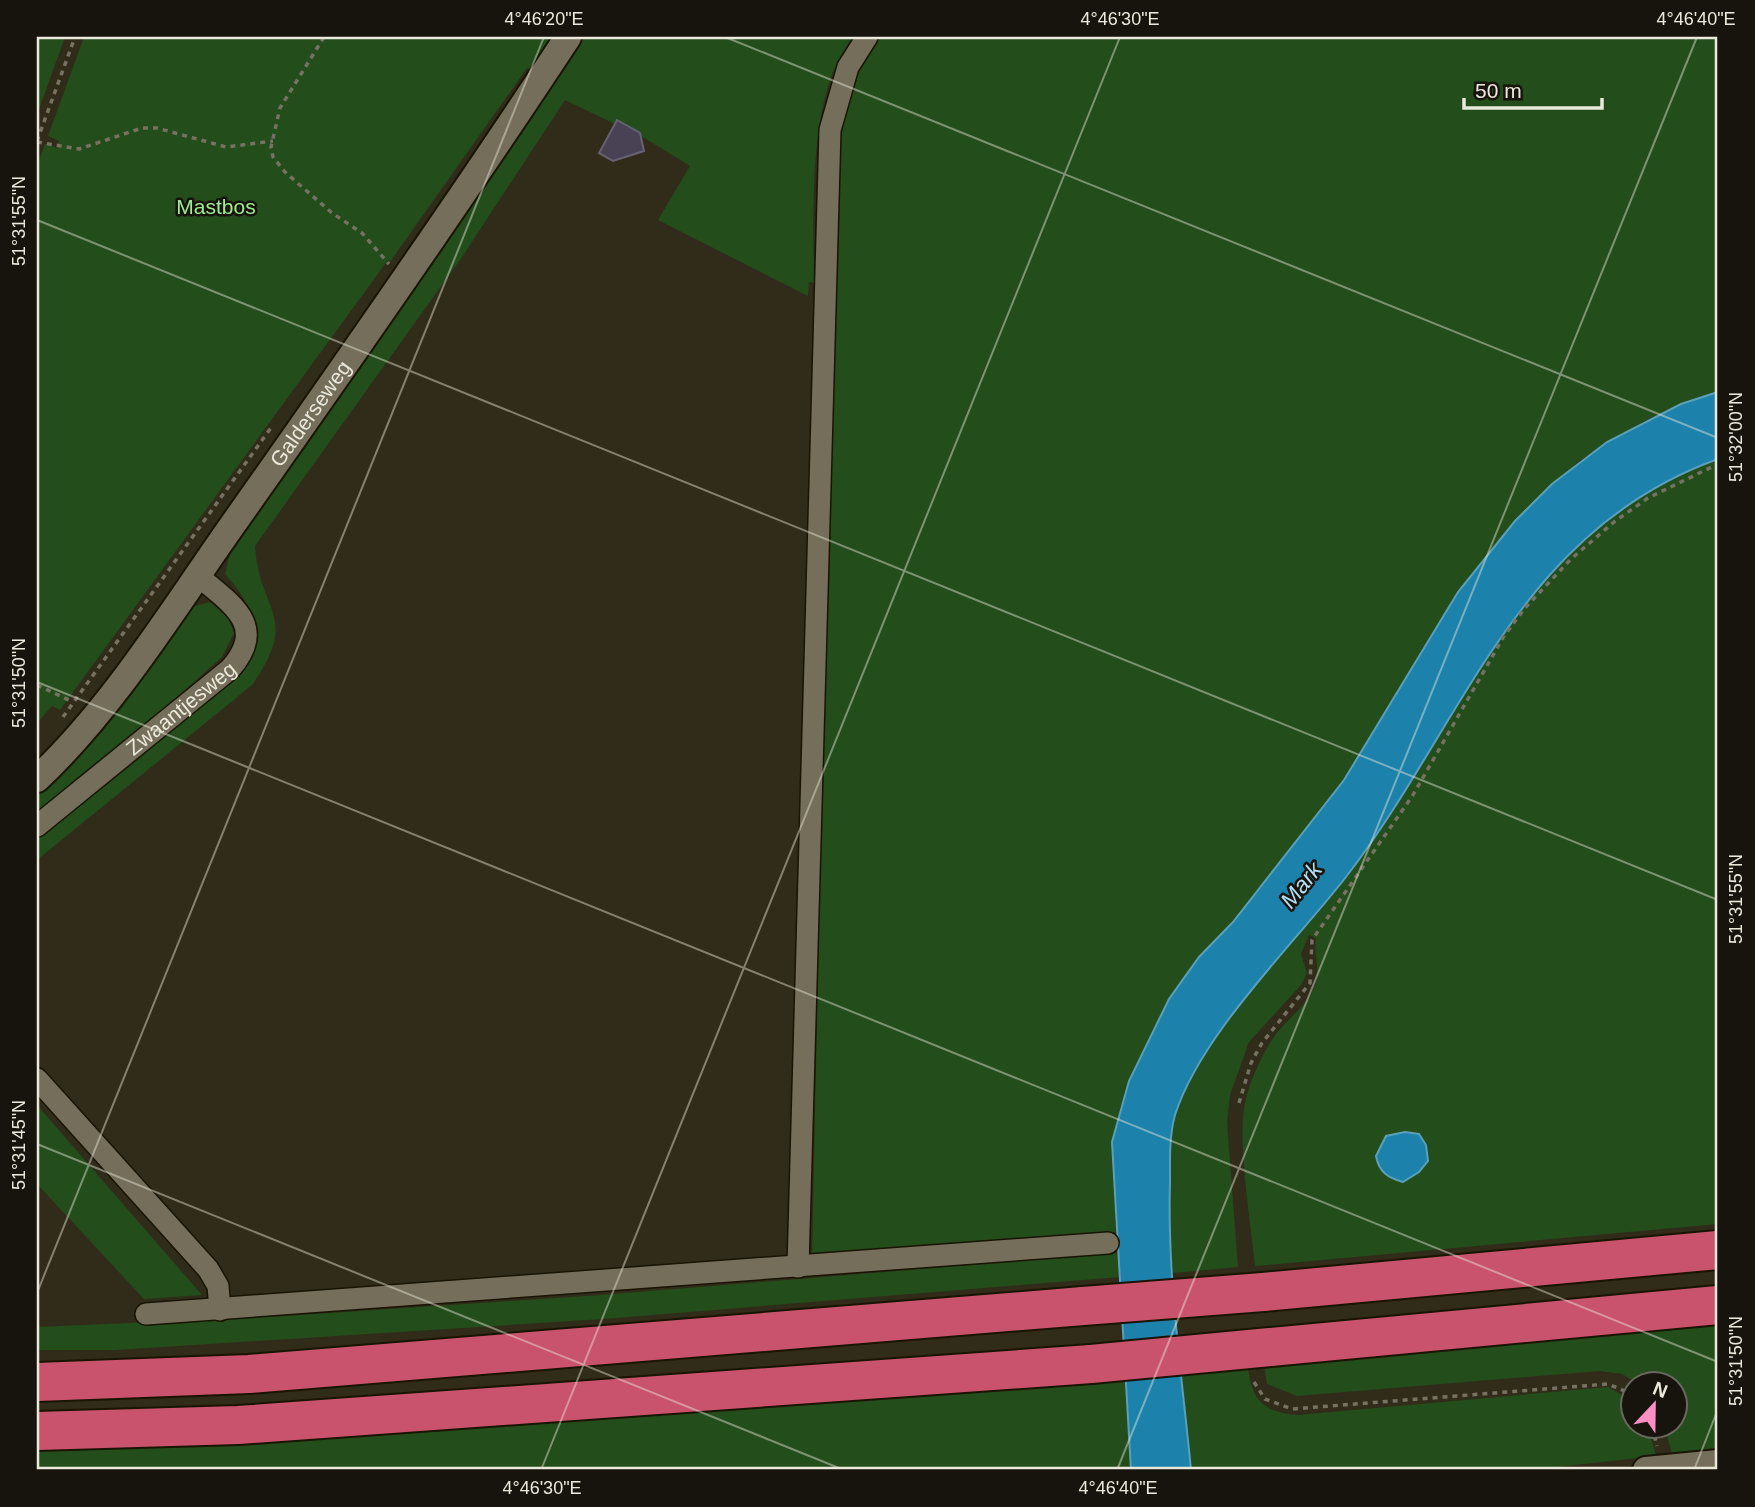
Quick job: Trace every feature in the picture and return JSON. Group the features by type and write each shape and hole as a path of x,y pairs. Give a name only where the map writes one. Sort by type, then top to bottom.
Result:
{"highway":[{"path":"37,1381 249,1374 1263,1292 1718,1250"},
{"path":"37,1431 238,1425 1091,1363 1718,1305"}],"street":[{"name":"Galderseweg","path":"37,779 97,713 197,575 489,158 568,37"},
{"path":"798,1267 830,130 848,67 867,37"},
{"name":"Zwaantjesweg","path":"37,826 230,669 241,656 248,642 246,626 239,611 197,575"},
{"path":"37,1079 208,1269 218,1286 220,1310"},
{"path":"146,1314 1108,1243"},
{"path":"1646,1470 1718,1462"}],"path":[{"path":"75,37 37,142 79,149 142,128 157,128 226,147 273,141"},
{"path":"324,37 280,108 273,141 273,157 285,172 332,213 362,233 390,264"},
{"path":"382,275 397,253"},
{"name":"Galderseweg","path":"37,685 74,702 279,417"},
{"path":"1239,1103 1251,1063 1262,1043 1310,983 1312,940 1413,795 1511,626 1571,559 1614,522 1648,498 1718,464"},
{"path":"1254,1382 1265,1399 1292,1409 1608,1384 1618,1388"}],"green space":[{"path":"37,37 65,37 37,115"},
{"name":"Mastbos","path":"84,37 852,37 834,70 821,118 815,175 814,283 809,282 808,296 658,220 690,166 646,139 565,100 462,257 255,546 258,568 276,628 274,643 266,662 252,685 37,860 37,834 255,636 246,602 225,574 231,549 551,82 527,68 390,262 388,260 60,710 52,706 37,723 37,166 45,144 57,148 59,141 48,136"},
{"path":"873,37 1718,37 1718,392 1645,421 1579,461 1515,521 1458,592 1344,780 1233,922 1199,957 1129,1081 1112,1142 1116,1232 812,1257 834,195 845,114 856,75"},
{"path":"1718,459 1718,1224 1255,1266 1243,1157 1243,1115 1250,1084 1264,1053 1277,1033 1307,1000 1315,985 1316,938 1309,935 1301,954 1307,973 1301,985 1249,1042 1230,1095 1227,1122 1238,1267 1173,1273 1168,1190 1172,1127 1192,1077 1210,1046 1253,987 1347,876 1388,817 1502,637 1544,582 1593,533 1650,491"},
{"path":"210,602 228,618 234,633 222,657 112,755 37,816 37,790 184,609"},
{"path":"37,1105 202,1295 144,1299 37,1184"},
{"path":"1118,1253 1120,1277 603,1319 115,1350 37,1350 37,1327 269,1317 601,1295"},
{"path":"1718,1316 1718,1450 1672,1455 1668,1440 1688,1440 1688,1370 1618,1370 1618,1373 1600,1371 1297,1396 1267,1384 1263,1358"},
{"path":"1247,1360 1251,1383 1259,1400 1274,1410 1298,1415 1608,1387 1618,1393 1618,1440 1652,1440 1656,1456 1530,1470 1191,1470 1181,1365"},
{"path":"1125,1370 1131,1470 37,1470 37,1443"}],"water":[{"name":"Mark","path":"1718,392 1718,459 1649,491 1592,533 1543,583 1501,638 1388,818 1346,877 1250,991 1205,1053 1188,1084 1175,1115 1172,1131 1170,1218 1176,1326 1191,1470 1131,1470 1112,1142 1129,1081 1169,999 1199,957 1233,922 1344,780 1458,592 1515,521 1552,484 1607,442 1681,404"},
{"path":"1405,1132 1419,1134 1426,1145 1428,1161 1419,1172 1403,1182 1385,1174 1376,1156 1386,1136"}],"building":[{"path":"617,120 640,133 644,151 613,161 599,153"}]}
